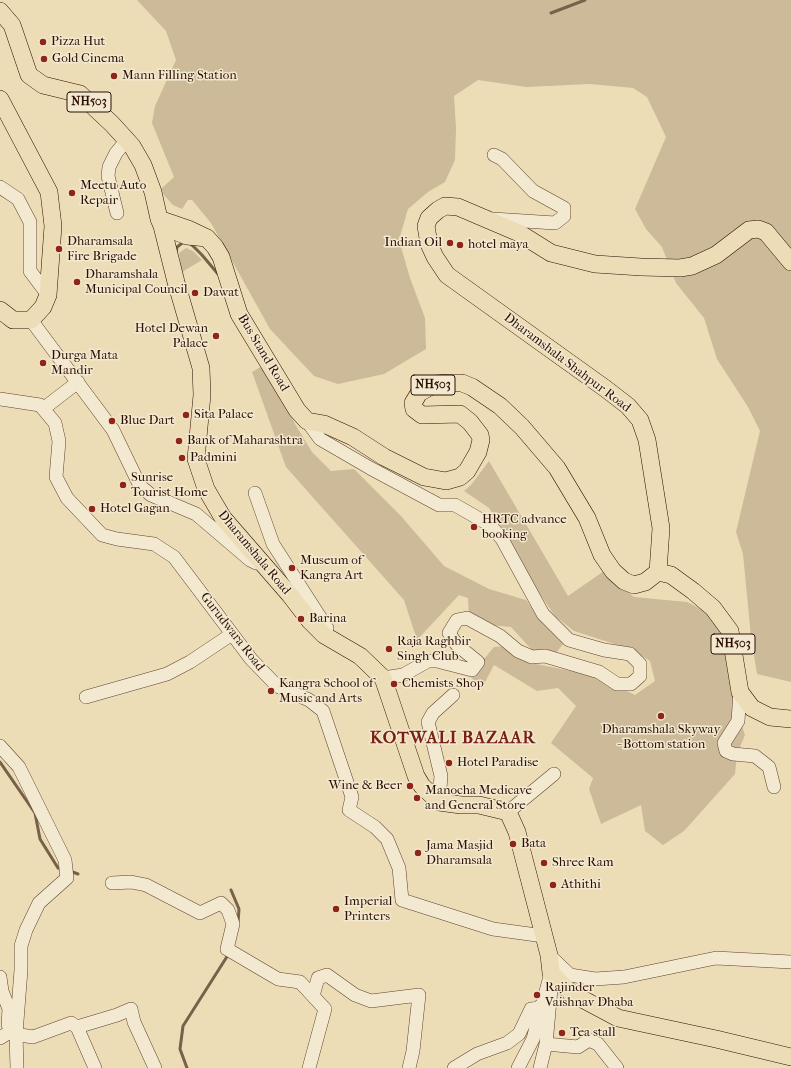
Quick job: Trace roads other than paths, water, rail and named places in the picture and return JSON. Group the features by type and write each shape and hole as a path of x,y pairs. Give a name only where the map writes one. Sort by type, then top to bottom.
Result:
{"main road":[{"name":"Dharamshala Road","path":"0,11 12,25 18,38 29,75 43,85 80,94 127,140 143,165 153,192 176,282 201,368 202,395 196,459 206,489 223,518 264,567 290,595 310,621 324,635 360,656 384,678"},
{"path":"0,99 49,192 53,226 48,295 44,307 32,320 13,320 0,310"},
{"name":"Dharamshala Shahpur Road","path":"658,572 661,528 647,440 640,420 628,406 611,393 447,275 435,257 428,238 426,226 429,218 438,210 446,206 458,207 519,233 551,253 595,264 680,268 692,266 716,255 749,230 758,229 766,232 791,262"},
{"name":"Bus Stand Road","path":"161,223 188,229 207,238 215,247 221,257 239,314 297,410 307,421"},
{"name":"NH503","path":"307,421 324,424 353,437 384,457 424,476 446,481 460,477 467,471 478,452 481,440 480,435 470,422 460,414 422,415 414,409 413,403 419,393 435,384 455,383 472,387 500,406 522,427 557,468 587,518 602,555 613,571 624,581 634,585 645,582 658,572 671,574 714,608 730,631 740,692 752,708 770,717 791,719"},
{"path":"384,678 416,776 422,786 439,802 461,805 479,805 508,812 517,832 549,955 551,973 571,993 618,1018 791,1057"}],"street":[{"path":"117,213 108,176 109,167 116,153 127,140"},
{"path":"486,218 555,223 564,216 564,208 533,191 502,159 494,155"},
{"path":"0,187 18,199 30,222 30,271 48,295"},
{"path":"32,320 113,430 140,486 151,495 196,514 250,560 264,567"},
{"path":"0,399 40,405 43,409 78,382"},
{"name":"Gurudwara Road","path":"43,409 55,423 59,441 56,477 67,498 102,534 117,539 154,544 174,558 251,659 277,686 309,700 323,711 352,797 349,810 375,827 387,839 399,868 402,900 493,930 544,936"},
{"path":"307,421 320,439 370,468 439,505 454,504 490,524 502,539 543,614 569,640 604,650 630,654 640,664 640,676 631,684 617,684 599,672 566,661 545,656 532,657 518,651 500,636 467,618 457,620 449,633 457,645 478,662 472,670 437,661 428,661 403,675 384,678"},
{"path":"255,493 273,544 327,628"},
{"path":"86,697 167,674 190,662 232,634"},
{"path":"740,692 738,721 724,743 726,751 733,754 755,756 768,767 774,787"},
{"path":"435,799 440,788 441,776 428,722 433,713 453,695"},
{"path":"0,746 19,767 65,860 67,878 39,903 24,936 21,946 21,970 8,1035"},
{"path":"508,812 554,774"},
{"path":"112,883 131,882 146,885 200,913 221,903 228,910 234,924 227,949 278,979 300,982 325,1009 309,1068"},
{"path":"549,955 570,975 595,979 624,977 716,958 791,962"},
{"path":"518,1068 533,1039 540,1006 551,973"},
{"path":"540,1068 546,1044 552,994 551,973"},
{"path":"313,996 318,978 327,975 355,995 372,1001 419,995 413,1051 409,1068"},
{"path":"0,977 2,991 9,1008 8,1035 17,1068"},
{"path":"454,1068 477,1054 507,1043 519,1034 531,1009 540,1008 540,1006"},
{"path":"77,1027 132,1009 134,1022 155,1068"},
{"path":"8,1035 33,1037 71,1023 77,1027 95,1068"},
{"path":"546,1044 578,1047 589,1040 598,1044 617,1068"}],"waterway":[{"path":"551,13 585,0"},
{"path":"176,253 177,247 181,244 185,242 191,244 218,274"},
{"path":"0,762 35,813 40,839 58,868 62,869"},
{"path":"70,871 78,874"},
{"path":"231,890 239,909 238,923"},
{"path":"187,1068 180,1049 183,1026 228,955"}],"place":[{"name":"Pizza Hut","path":"43,42"},
{"name":"Gold Cinema","path":"44,59"},
{"name":"Mann Filling Station","path":"114,76"},
{"name":"Meetu Auto Repair","path":"72,193"},
{"name":"Indian Oil","path":"450,243"},
{"name":"hotel maya","path":"460,245"},
{"name":"Dharamsala Fire Brigade","path":"59,249"},
{"name":"Dharamshala Municipal Council","path":"77,282"},
{"name":"Dawat","path":"195,293"},
{"name":"Hotel Dewan Palace","path":"216,336"},
{"name":"Durga Mata Mandir","path":"43,363"},
{"name":"Sita Palace","path":"186,415"},
{"name":"Blue Dart","path":"112,421"},
{"name":"Bank of Maharashtra","path":"179,441"},
{"name":"Padmini","path":"182,458"},
{"name":"Sunrise Tourist Home","path":"123,485"},
{"name":"Hotel Gagan","path":"92,509"},
{"name":"HRTC advance booking","path":"474,527"},
{"name":"Museum of Kangra Art","path":"292,568"},
{"name":"Barina","path":"301,619"},
{"name":"Raja Raghbir Singh Club","path":"389,649"},
{"name":"Chemists Shop","path":"394,684"},
{"name":"Kangra School of Music and Arts","path":"271,691"},
{"name":"Dharamshala Skyway - Bottom station","path":"661,716"},
{"name":"Hotel Paradise","path":"449,763"},
{"name":"Wine & Beer","path":"410,786"},
{"name":"Manocha Medicave and General Store","path":"417,798"},
{"name":"Bata","path":"513,844"},
{"name":"Jama Masjid Dharamsala","path":"418,853"},
{"name":"Shree Ram","path":"544,863"},
{"name":"Athithi","path":"553,885"},
{"name":"Imperial Printers","path":"336,909"},
{"name":"Rajinder Vaishnav Dhaba","path":"537,995"},
{"name":"Tea stall","path":"562,1033"}],"district":[{"name":"KOTWALI BAZAAR","path":"453,739"}]}
